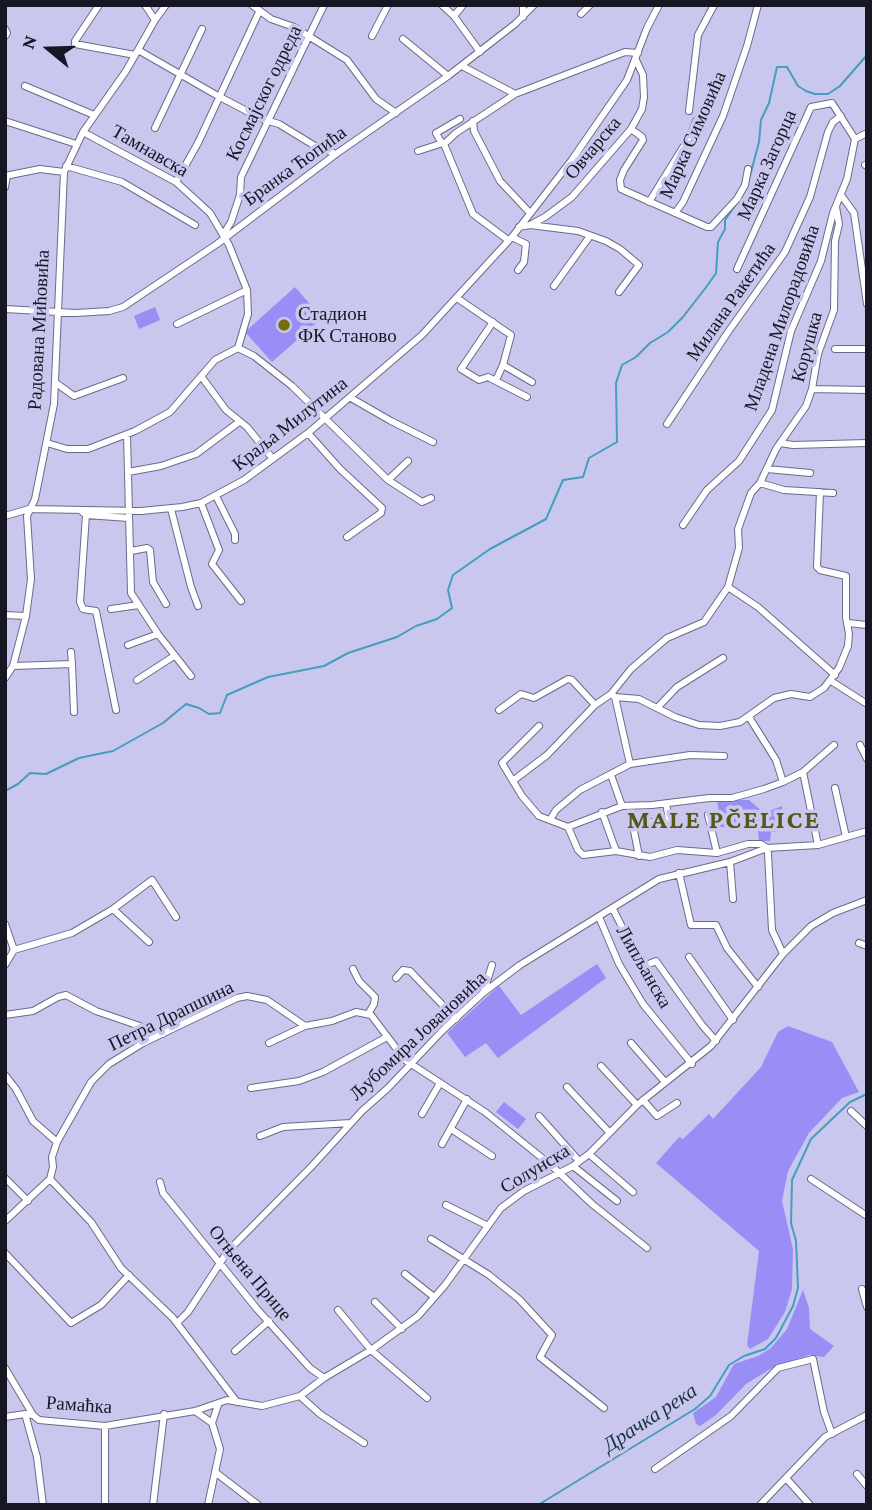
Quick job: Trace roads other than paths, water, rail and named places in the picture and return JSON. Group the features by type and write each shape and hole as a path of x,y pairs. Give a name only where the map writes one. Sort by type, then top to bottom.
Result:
{"street":[{"path":"99,5 75,44 136,53 336,155"},
{"path":"145,5 155,20"},
{"name":"Радована Мићовића","path":"5,678 13,666 26,616 31,579 27,521 29,509 35,499 47,443 56,383 59,250 65,169 83,132 166,5"},
{"path":"252,5 259,12 347,60 376,99 397,113"},
{"name":"Космајског одреда","path":"224,236 240,195 241,177 324,5"},
{"path":"372,36 388,5"},
{"path":"442,5 454,16 480,51"},
{"path":"454,16 463,5"},
{"path":"523,5 523,17"},
{"name":"Бранка Ћопића","path":"5,309 98,312 123,307 462,66 534,5"},
{"path":"581,14 590,5"},
{"name":"Краља Милутина","path":"5,516 29,509 129,514 201,503 274,459 308,433 422,335 510,239 629,76 644,34 659,5"},
{"path":"689,111 698,35 714,5"},
{"name":"Марка Симовића","path":"748,169 745,185 737,199 711,227 676,213 726,109 758,5"},
{"path":"176,182 198,143 259,12"},
{"path":"155,128 202,29"},
{"path":"403,39 448,76"},
{"path":"418,150 443,143 515,94 625,52 637,56"},
{"name":"Овчарска","path":"519,227 530,225 560,208 631,129 642,109 644,97 643,75 637,56"},
{"path":"462,66 515,94"},
{"path":"25,86 94,115"},
{"name":"Марка Загорца","path":"737,269 811,107 831,103 841,116"},
{"path":"841,116 855,139 867,132"},
{"name":"Милана Ракетића","path":"667,424 785,252 810,197 828,132 833,122 841,116"},
{"path":"460,119 436,133 443,143 473,214 510,239 526,244 524,262 518,271"},
{"path":"5,121 76,144"},
{"path":"473,121 474,131 499,181 530,213"},
{"path":"649,202 690,136 696,121"},
{"path":"631,129 643,139 624,170 620,187 628,194 676,213"},
{"name":"Тамнавска","path":"83,132 176,182 210,213 224,236 247,290 248,313 238,348"},
{"name":"Младена Милорадовића","path":"683,525 707,490 739,461 772,410 791,331 821,261 833,213 849,170 855,139"},
{"path":"5,187 6,176 40,169 65,169 122,183 195,225"},
{"path":"841,195 854,213 867,304"},
{"name":"Корушка","path":"514,780 547,755 596,705 613,695 631,669 667,638 704,622 728,587 739,548 738,530 751,492 760,483 780,443 806,406 812,389 818,354 834,310 835,241 839,224 836,206"},
{"path":"530,225 578,231 620,249 639,265 619,292"},
{"path":"554,286 590,236"},
{"path":"177,324 247,290"},
{"path":"457,298 511,335 496,380"},
{"path":"493,322 461,369 479,380 488,377 496,380 527,397"},
{"path":"47,443 67,449 88,449 127,435 170,412 219,357 238,348 275,371 327,418 387,480 422,502 431,498"},
{"path":"835,349 867,349"},
{"path":"503,365 532,382"},
{"path":"201,376 222,405 274,459"},
{"path":"56,383 74,396 123,378"},
{"path":"812,389 867,390"},
{"path":"351,398 433,442"},
{"path":"128,472 161,466 196,454 239,422"},
{"path":"308,433 340,469 382,508 381,513 347,537"},
{"path":"127,435 131,593 158,634 191,676"},
{"path":"780,443 867,443"},
{"path":"387,480 408,461"},
{"path":"766,469 810,473"},
{"path":"760,483 788,490 833,493"},
{"path":"630,764 613,695 639,699 675,717 709,726 732,725 749,717 771,699 791,694 810,697 817,694 833,678 848,646 846,576 817,567 820,492"},
{"path":"216,496 235,534 235,541"},
{"path":"201,503 219,550 212,564 240,601"},
{"path":"171,509 198,606"},
{"path":"84,513 82,607 94,609 116,710"},
{"path":"131,551 148,548 150,550 153,582 166,604"},
{"path":"728,587 758,607 833,678 867,704"},
{"path":"111,609 139,605"},
{"path":"5,615 26,616"},
{"path":"848,623 867,625"},
{"path":"128,645 158,634"},
{"path":"71,652 74,712"},
{"path":"137,680 174,656"},
{"path":"657,708 677,687 723,658"},
{"path":"13,666 72,664"},
{"path":"499,709 521,694 534,698 568,679 596,705"},
{"path":"749,717 776,760 783,782"},
{"path":"539,726 504,759 503,766 522,796 541,818 568,827 622,806 732,798 783,782 803,772 834,745"},
{"path":"860,745 867,759"},
{"path":"550,820 556,810 580,790 630,764 690,755 724,756"},
{"path":"803,772 818,845"},
{"path":"611,775 622,806"},
{"path":"835,788 846,837"},
{"path":"639,856 634,826 669,819 666,804"},
{"path":"602,812 616,851"},
{"path":"708,815 717,853"},
{"path":"568,827 583,855 616,851 655,857 677,850 717,853 753,843 761,844 767,848 772,930 783,954"},
{"name":"Љубомира Јовановића","path":"177,1323 188,1312 228,1251 456,1019 483,993 520,965 655,881 730,862 767,848 818,845 867,831"},
{"path":"730,862 733,899"},
{"path":"680,873 691,925 716,925 727,948 758,987"},
{"path":"5,965 14,950 58,938 113,909 152,880 176,917"},
{"name":"Солунска","path":"218,1405 227,1400 262,1406 300,1396 402,1329 418,1316 434,1297 501,1208 517,1195 589,1154 640,1102 692,1064 716,1041 783,954 811,926 834,913 867,900"},
{"path":"113,909 149,942"},
{"path":"613,909 641,965 656,961 716,1041"},
{"name":"Липљанска","path":"599,916 620,964 643,1004 692,1064"},
{"path":"5,924 14,950"},
{"path":"689,957 733,1020"},
{"path":"483,993 492,965"},
{"path":"353,969 359,981 375,997 368,1014"},
{"path":"396,978 404,970 410,971 456,1019"},
{"path":"488,977 499,981"},
{"path":"5,1015 33,1011 66,995 96,1011 163,1034"},
{"name":"Петра Драпшина","path":"50,1179 52,1157 57,1142 91,1082 109,1063 143,1043 237,998 247,996 267,1000 305,1026"},
{"path":"269,1043 305,1026 322,1024 356,1012 368,1014 375,1018 402,1058 467,1099 552,1166 646,1248"},
{"path":"143,1028 143,1043"},
{"path":"251,1088 299,1081 323,1072 387,1038"},
{"path":"631,1043 666,1082"},
{"path":"601,1066 657,1116 677,1103"},
{"path":"5,1075 16,1088 33,1121 57,1142"},
{"path":"422,1114 440,1083"},
{"path":"567,1087 609,1132"},
{"path":"442,1144 467,1099"},
{"path":"852,1111 867,1126"},
{"path":"539,1115 576,1163 617,1201"},
{"path":"260,1136 283,1127 351,1123"},
{"path":"451,1129 492,1156"},
{"path":"589,1154 633,1192"},
{"path":"5,1178 29,1201"},
{"path":"5,1221 50,1179 90,1222 121,1268 177,1323 237,1402"},
{"path":"811,1179 867,1216"},
{"name":"Огњена Прице","path":"160,1182 163,1193 220,1263 310,1368 324,1378"},
{"path":"446,1205 488,1226"},
{"path":"431,1239 489,1275 527,1308 552,1335 540,1357 604,1408"},
{"path":"5,1253 71,1324 101,1305 129,1275"},
{"path":"405,1275 434,1297"},
{"path":"862,1289 867,1307"},
{"path":"375,1302 402,1329"},
{"path":"338,1310 371,1350 427,1398"},
{"path":"235,1351 269,1321"},
{"path":"655,1469 731,1416 778,1368 813,1359 824,1412 832,1434"},
{"name":"Рамаћка","path":"5,1368 29,1415"},
{"path":"300,1396 320,1414 364,1443"},
{"path":"208,1505 220,1449 212,1423 218,1405"},
{"name":"Рамаћка","path":"5,1416 29,1415 39,1420 105,1426 218,1405"},
{"path":"195,1411 212,1423"},
{"path":"29,1415 43,1505"},
{"path":"153,1505 164,1415"},
{"path":"760,1505 825,1437 867,1415"},
{"path":"105,1426 105,1505"},
{"path":"215,1472 257,1505"},
{"path":"857,1474 867,1486"},
{"path":"786,1478 810,1505"}],"waterway":[{"path":"750,176 759,142 761,120 769,103 777,67 787,67 798,86 806,91 828,94 840,86 867,55"},
{"path":"5,791 30,773 46,774 79,758 113,751 163,723 186,704 209,714 220,713 227,695 268,677 324,666 348,653 397,637 416,626 437,619 452,608 448,590 453,575 490,549 546,519 563,480 583,477 589,458 617,442 616,383 622,365 668,332 707,286 716,273 718,242 725,229 725,220 737,203"},
{"name":"Драчка река","path":"538,1505 695,1409 710,1396 729,1365 744,1356 765,1349 776,1338 793,1306 798,1288 796,1241 791,1223 792,1180 811,1139 850,1102 867,1094"}],"place":[{"name":"Стадион ФК Станово","path":"284,325"}],"district":[{"name":"MALE PČELICE","path":"724,820"}]}
